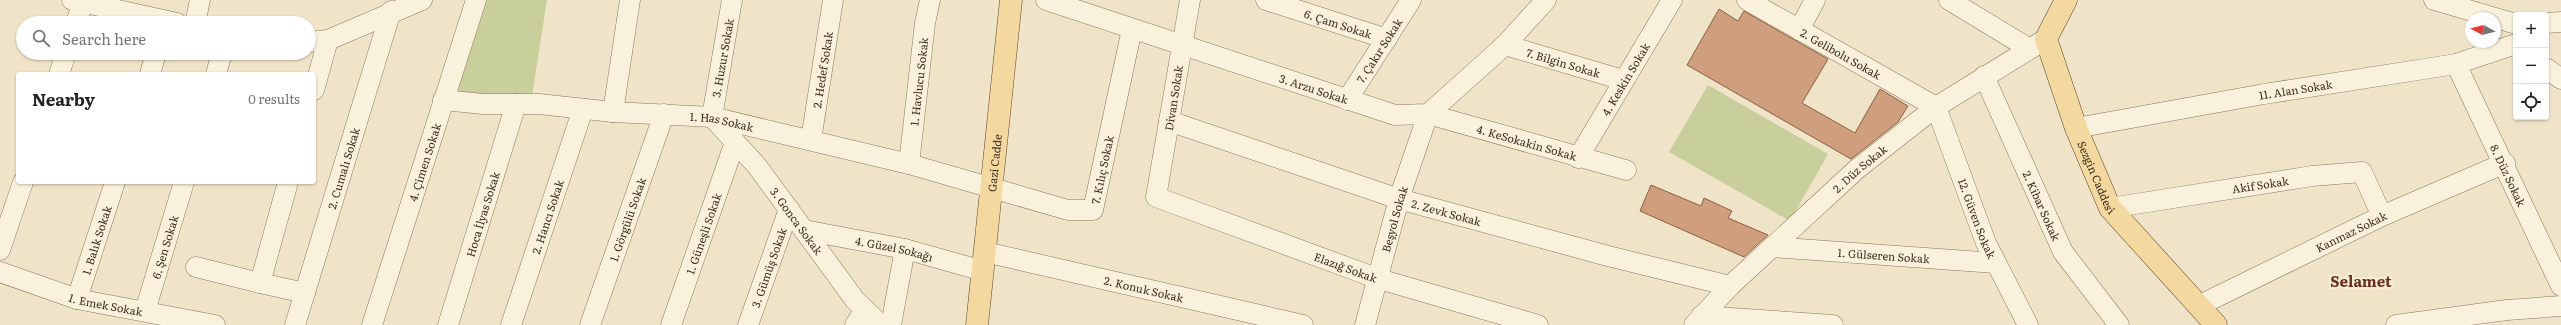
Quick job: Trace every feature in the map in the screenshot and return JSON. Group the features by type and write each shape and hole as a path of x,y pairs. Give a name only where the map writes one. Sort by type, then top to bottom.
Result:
{"main road":[{"name":"Gazi Cadde","path":"977,325 1011,0"},
{"path":"2038,44 2066,0"},
{"name":"Sezgin Caddesi","path":"2038,44 2110,208 2200,305 2213,324"}],"street":[{"path":"197,16 200,0"},
{"path":"315,72 318,41 422,0"},
{"name":"4. Çimen Sokak","path":"372,325 476,0"},
{"path":"614,112 630,0"},
{"name":"3. Huzur Sokak","path":"712,117 732,0"},
{"name":"2. Hedef Sokak","path":"811,140 833,0"},
{"name":"1. Havlucu Sokak","path":"909,164 925,23 930,0"},
{"name":"3. Arzu Sokak","path":"1046,0 1347,100 1395,114 1428,114"},
{"name":"Divan Sokak","path":"1156,197 1190,0"},
{"name":"7. Çakır Sokak","path":"1347,100 1411,0"},
{"path":"1428,114 1505,45 1546,0"},
{"name":"4. Keskin Sokak","path":"1578,158 1623,80 1672,0"},
{"name":"2. Gelibolu Sokak","path":"1747,0 1936,107"},
{"path":"1799,30 1815,0"},
{"path":"1949,0 2038,44"},
{"path":"2434,0 2513,23"},
{"path":"77,16 78,1 144,16"},
{"name":"6. Çam Sokak","path":"1277,2 1387,39"},
{"name":"2. Cumalı Sokak","path":"295,325 391,11"},
{"path":"2549,23 2561,22"},
{"name":"7. Kılıç Sokak","path":"992,187 1068,210 1093,210 1132,29"},
{"name":"2. Düz Sokak","path":"1698,320 1730,286 1857,169 1936,107 2038,44"},
{"name":"11. Alan Sokak","path":"2076,128 2264,94 2456,64 2513,44"},
{"name":"7. Bilgin Sokak","path":"1505,45 1623,80"},
{"path":"60,72 64,60"},
{"path":"151,72 154,60"},
{"path":"217,72 220,60"},
{"name":"8. Düz Sokak","path":"2456,64 2505,163 2561,286"},
{"path":"2549,70 2561,79"},
{"name":"2. Kibar Sokak","path":"1984,76 2063,252 2119,325"},
{"name":"1. Has Sokak","path":"443,100 712,117 909,164 992,187"},
{"name":"Hoca İlyas Sokak","path":"448,325 516,104"},
{"name":"12. Güven Sokak","path":"1936,107 1986,243 2028,325"},
{"name":"2. Hancı Sokak","path":"511,325 583,109"},
{"name":"1. Görgülü Sokak","path":"590,325 664,114"},
{"name":"4. KeSokakin Sokak","path":"1428,114 1578,158 1626,170"},
{"name":"Beşyol Sokak","path":"1365,325 1379,279 1400,198 1428,114"},
{"name":"3. Gonca Sokak","path":"712,117 757,166 789,209 855,300 860,317 881,325"},
{"name":"2. Zevk Sokak","path":"1169,121 1400,198 1608,256 1730,286"},
{"name":"1. Güneşli Sokak","path":"671,325 735,142"},
{"name":"Kanmaz Sokak","path":"2200,305 2382,216 2505,163"},
{"name":"Akif Sokak","path":"2110,208 2312,176 2362,172 2382,216"},
{"path":"0,250 22,184"},
{"name":"1. Balık Sokak","path":"77,299 114,184"},
{"name":"6. Şen Sokak","path":"145,311 183,184"},
{"path":"260,283 287,184"},
{"name":"Elazığ Sokak","path":"1156,197 1379,279 1538,325"},
{"name":"3. Gümüş Sokak","path":"748,325 789,209"},
{"name":"4. Güzel Sokağı","path":"804,230 984,262"},
{"name":"1. Gülseren Sokak","path":"1772,247 1996,263"},
{"path":"891,325 905,249"},
{"name":"2. Konuk Sokak","path":"984,262 1303,325"},
{"path":"196,268 305,293"},
{"name":"1. Emek Sokak","path":"0,272 77,299 215,325"},
{"path":"2396,325 2507,310 2561,306"},
{"path":"1698,320 1833,325"}],"green space":[{"path":"487,0 547,0 532,96 457,93"},
{"path":"1708,85 1828,154 1790,221 1669,152"}],"building":[{"path":"1719,9 1738,21 1744,11 1828,59 1802,103 1855,133 1880,89 1908,106 1898,122 1851,159 1687,65"},
{"path":"1651,185 1701,206 1704,198 1732,211 1728,218 1768,235 1744,257 1640,211"}],"district":[{"name":"Selamet","path":"2361,280"}]}
